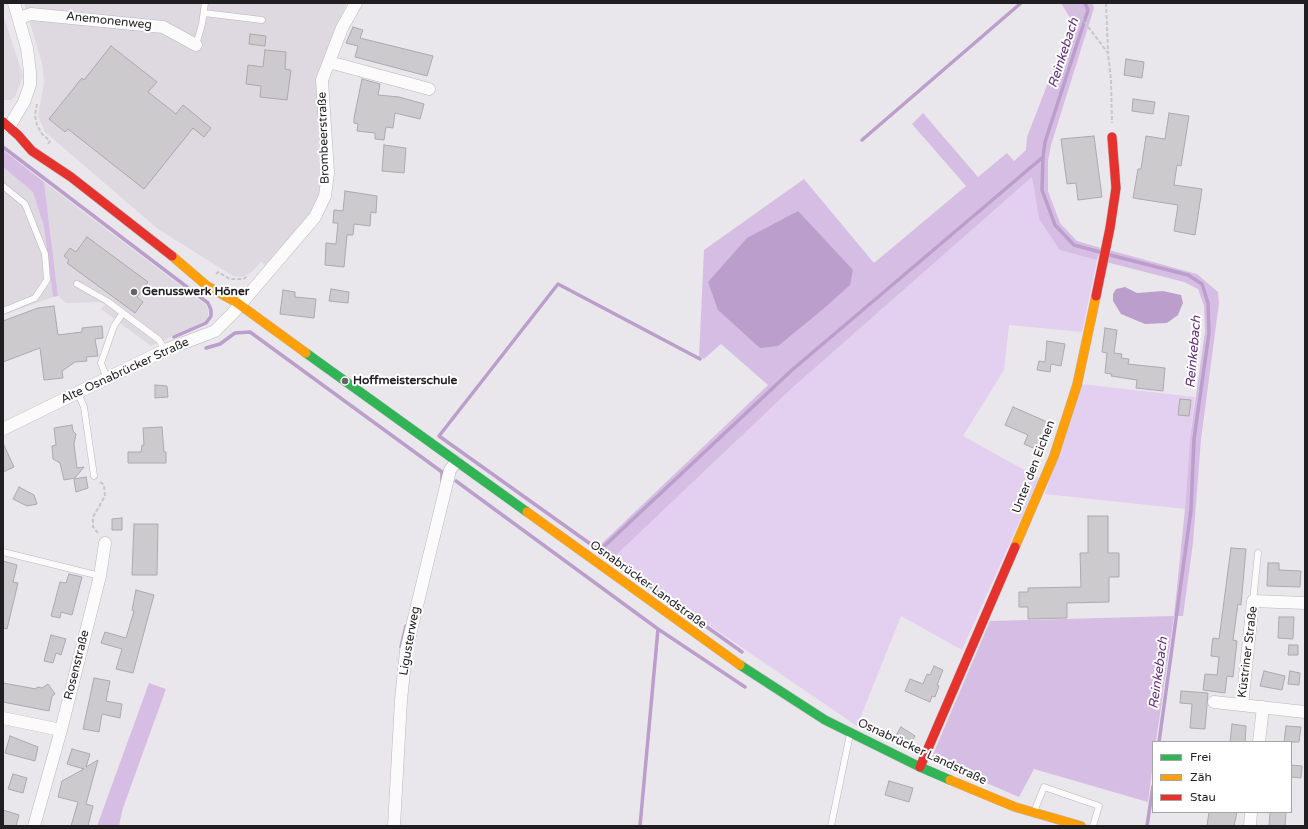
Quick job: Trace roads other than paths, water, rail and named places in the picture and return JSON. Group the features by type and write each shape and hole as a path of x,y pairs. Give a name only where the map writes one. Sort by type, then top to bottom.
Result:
{"street":[{"path":"10,128 24,102 30,85 27,48 14,3"},
{"name":"Brombeerstraße","path":"238,304 266,275 315,217 325,196 328,173 322,80 342,28 356,3"},
{"name":"Anemonenweg","path":"19,18 31,14 163,27 196,45"},
{"path":"329,62 430,89"},
{"name":"Osnabrücker Landstraße","path":"10,128 44,148 71,177 151,241 176,259 207,286 238,304 732,659 802,706 850,733 920,767 1014,807 1081,826"},
{"name":"Unter den Eichen","path":"920,767 1054,456 1077,385 1116,188 1112,137"},
{"name":"Osnabrücker Landstraße","path":"176,259 205,272"},
{"name":"Osnabrücker Landstraße","path":"214,277 238,304"},
{"name":"Alte Osnabrücker Straße","path":"3,429 165,350 215,331 238,304"},
{"name":"Ligusterweg","path":"394,826 401,700 406,651 450,470 456,462"},
{"name":"Rosenstraße","path":"34,826 61,730 100,576 105,543"},
{"name":"Küstriner Straße","path":"1242,705 1253,601 1305,603"},
{"path":"1214,702 1305,712"},
{"path":"1259,741 1263,707"},
{"path":"3,718 61,730"},
{"path":"1250,826 1251,813"}],"lane":[{"path":"196,45 205,3"},
{"path":"204,13 262,20"},
{"path":"3,186 25,204 45,254 47,280 35,298 3,311"},
{"path":"77,284 107,301 159,340 165,350"},
{"path":"106,379 102,363 114,326 123,313"},
{"path":"78,393 84,407 94,476"},
{"path":"3,552 100,576"},
{"path":"1253,601 1258,553"},
{"path":"831,826 850,733"},
{"path":"1034,813 1044,787 1099,806 1093,826"}],"waterway":[{"path":"862,140 1021,3"},
{"name":"Reinkebach","path":"1085,3 1088,10 1045,142 1042,190 1055,225 1074,245 1100,252"},
{"path":"3,147 208,303 211,310 211,316 206,323 174,337"},
{"path":"599,551 792,370 1043,157"},
{"name":"Reinkebach","path":"1110,255 1188,275 1202,284 1208,303 1209,333 1194,439 1191,510 1159,741"},
{"path":"700,359 558,284 439,436 742,652"},
{"path":"206,348 220,344 235,333 250,332 442,472 442,481"},
{"path":"456,481 658,629 745,687"},
{"path":"401,647 406,626"},
{"path":"640,826 658,629"},
{"name":"Reinkebach","path":"1147,826 1152,793"}],"place":[{"name":"Genusswerk Höner","path":"134,292"},
{"name":"Hoffmeisterschule","path":"345,381"}]}
